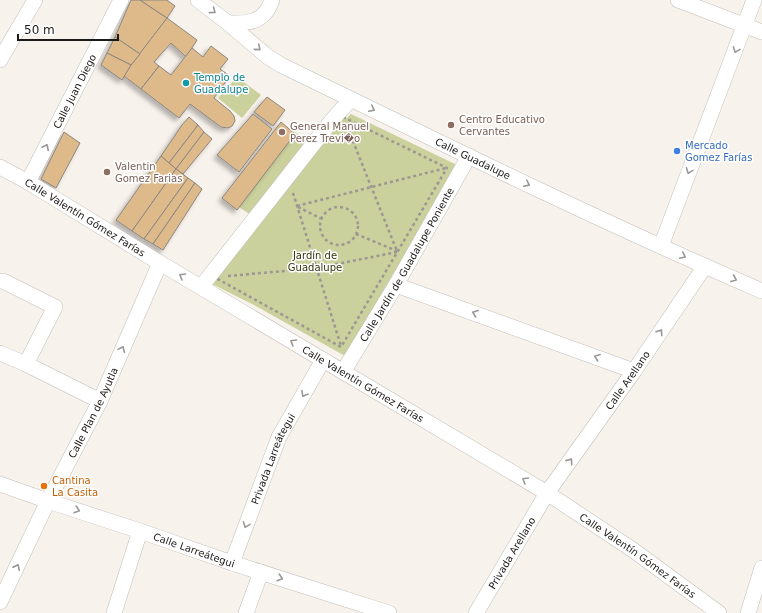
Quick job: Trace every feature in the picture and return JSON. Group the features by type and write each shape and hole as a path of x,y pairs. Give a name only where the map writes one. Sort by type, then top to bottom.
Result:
{"street":[{"path":"0,60 35,0"},
{"name":"Calle Juan Diego","path":"28,182 121,0"},
{"name":"Calle Guadalupe","path":"198,0 268,57 281,65 564,202 762,291"},
{"path":"228,23 249,23 258,19 265,13 272,0"},
{"path":"678,0 762,32"},
{"path":"660,246 754,0"},
{"path":"201,287 351,99"},
{"name":"Calle Jardín de Guadalupe Poniente","path":"343,372 396,285 469,156"},
{"name":"Calle Valentín Gómez Farías","path":"0,167 28,182 160,263 547,493 633,550 719,613"},
{"name":"Calle Plan de Ayutla","path":"0,602 48,501 100,400 160,263"},
{"name":"Calle Arellano","path":"547,493 634,371 705,266"},
{"path":"3,281 55,307 26,364"},
{"path":"396,285 634,371"},
{"path":"0,353 100,400"},
{"name":"Privada Larreátegui","path":"232,563 279,437 323,360"},
{"name":"Calle Larreátegui","path":"0,484 232,563 389,613"},
{"name":"Privada Arellano","path":"476,613 547,493"},
{"path":"114,613 140,531"},
{"path":"748,613 762,568"},
{"path":"246,613 261,572"}],"path":[{"path":"343,117 447,168"},
{"path":"214,277 343,117"},
{"path":"343,117 398,252"},
{"path":"297,206 447,168"},
{"path":"341,347 447,168"},
{"path":"290,182 341,347"},
{"path":"297,206 322,218"},
{"path":"334,208 346,209 351,212 358,222 356,234 348,243 342,245 330,242 325,239 320,227 322,218 328,211 334,208"},
{"path":"356,234 398,252"},
{"path":"214,277 317,268 398,252"},
{"path":"214,277 341,347"}],"green space":[{"path":"237,77 261,95 242,118 218,98"},
{"name":"Jardín de Guadalupe","path":"351,114 457,165 345,356 254,305 212,284 343,117 347,118"},
{"path":"294,131 309,143 254,217 239,207"}],"building":[{"path":"131,0 140,0 167,18 140,54 115,37"},
{"path":"140,0 167,0 175,6 167,18"},
{"path":"167,18 197,40 186,57 171,43 154,62 159,66 141,89 124,76"},
{"path":"115,37 140,54 131,65 107,53"},
{"name":"Templo de Guadalupe","path":"211,46 228,59 220,69 230,76 214,98 234,116 235,121 232,126 228,128 221,127 190,104 179,118 141,89 159,66 171,75 192,48 203,57"},
{"path":"107,53 131,65 122,80 101,65"},
{"path":"267,97 285,110 273,126 254,112"},
{"path":"253,114 272,129 239,172 217,155"},
{"path":"189,117 198,125 169,163 161,156"},
{"path":"281,122 295,134 237,210 222,198"},
{"path":"198,125 204,132 176,169 169,163"},
{"path":"64,132 80,143 56,188 41,179"},
{"path":"204,132 212,139 183,174 176,169"},
{"path":"161,156 176,169 132,231 116,220"},
{"path":"176,169 188,178 144,239 132,231"},
{"path":"188,178 195,183 153,244 144,239"},
{"path":"195,183 202,189 163,250 153,244"}],"place":[{"name":"Templo de Guadalupe","path":"186,83"},
{"name":"Centro Educativo Cervantes","path":"451,125"},
{"name":"General Manuel Perez Trevi�o","path":"282,132"},
{"name":"Mercado Gomez Farías","path":"677,151"},
{"name":"Valentin Gomez Farias","path":"107,172"},
{"name":"Cantina La Casita","path":"44,486"}]}
